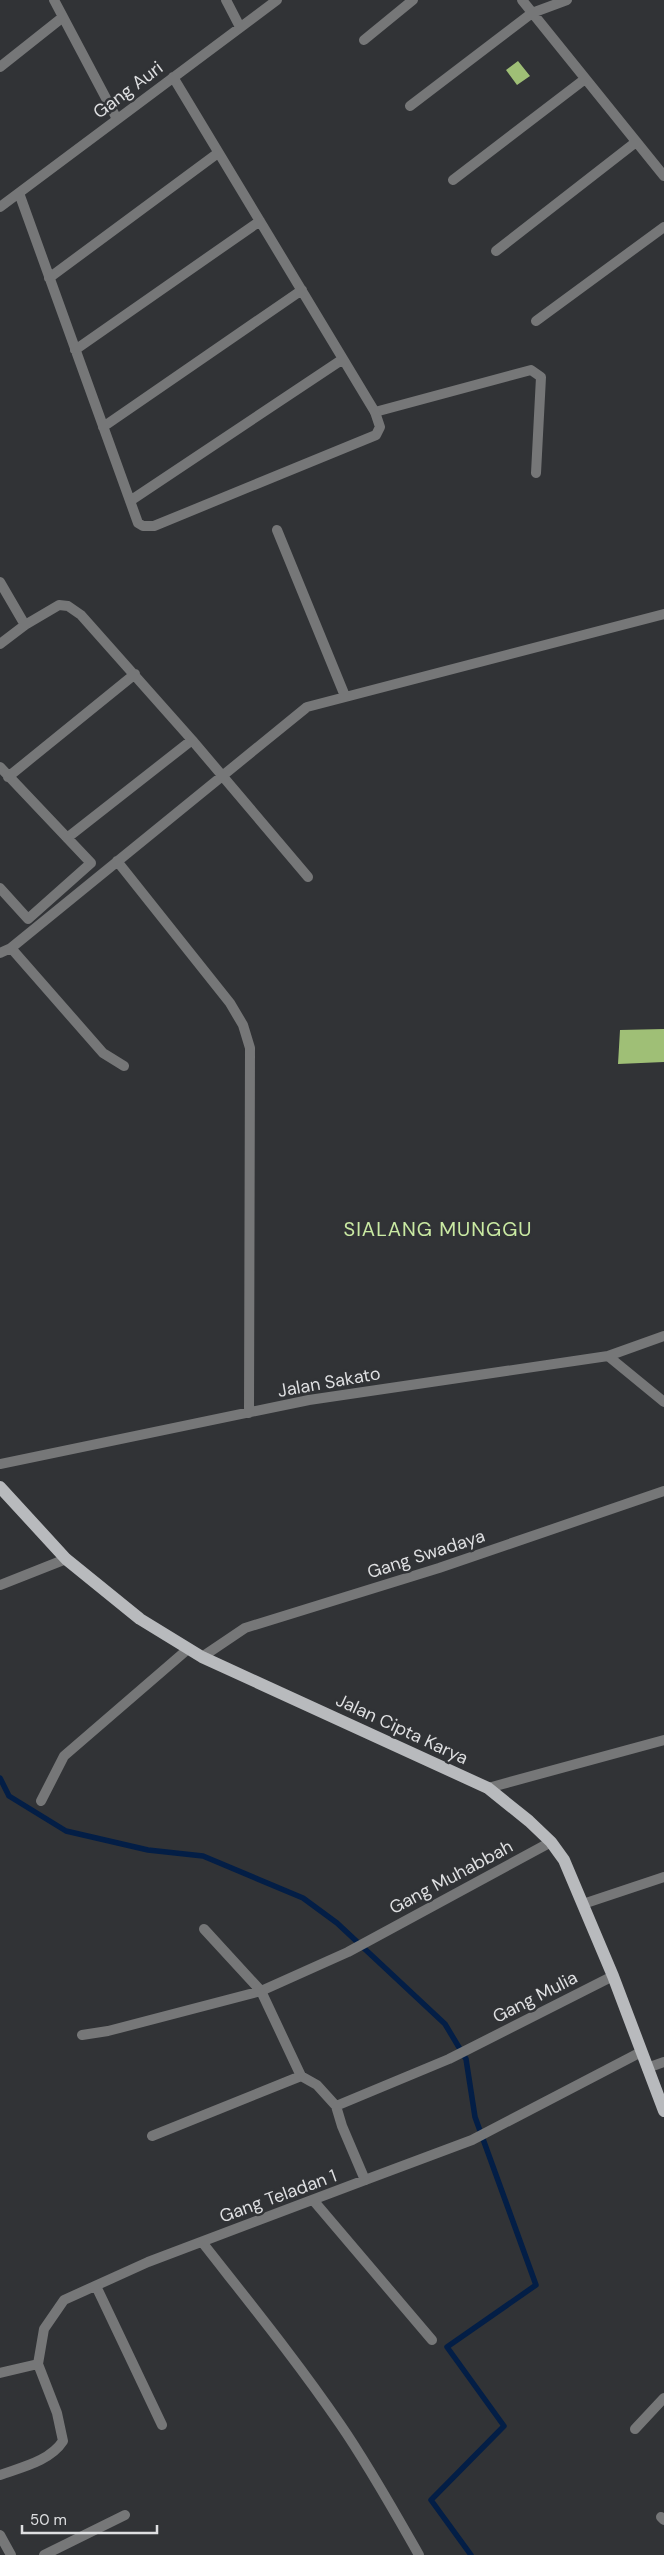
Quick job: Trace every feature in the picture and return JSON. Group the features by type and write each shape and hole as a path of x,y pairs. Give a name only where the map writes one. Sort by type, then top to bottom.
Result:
{"main road":[{"name":"Jalan Cipta Karya","path":"0,1487 66,1559 140,1620 202,1657 488,1788 551,1842 564,1860 583,1904 613,1976 664,2111"}],"street":[{"path":"54,0 117,119"},
{"path":"226,0 240,27"},
{"name":"Gang Auri","path":"1,205 277,0"},
{"path":"364,40 413,0"},
{"path":"522,0 664,176"},
{"path":"410,106 532,13 567,0"},
{"path":"0,67 63,17"},
{"path":"19,193 138,523 143,526 154,526 376,435 380,427 375,412 173,77"},
{"path":"453,180 585,79"},
{"path":"496,250 636,142"},
{"path":"50,278 218,153"},
{"path":"75,350 260,221"},
{"path":"536,321 664,227"},
{"path":"103,427 302,290"},
{"path":"130,501 343,359"},
{"path":"375,412 531,370 541,377 536,473"},
{"path":"277,530 345,696"},
{"path":"0,582 25,625"},
{"path":"0,644 25,625 59,605 68,606 81,614 192,740 308,877"},
{"path":"0,953 11,948 307,707 664,614"},
{"path":"8,777 135,674"},
{"path":"67,838 192,740"},
{"path":"0,767 90,863 28,919 0,888"},
{"path":"117,861 230,1003 243,1025 250,1048 249,1413"},
{"path":"11,948 102,1053 124,1066"},
{"name":"Jalan Sakato","path":"0,1464 309,1400 608,1356 664,1336"},
{"path":"608,1356 664,1402"},
{"name":"Gang Swadaya","path":"202,1657 245,1628 439,1568 664,1491"},
{"path":"0,1585 66,1559"},
{"path":"41,1801 64,1756 188,1649"},
{"path":"488,1788 664,1740"},
{"name":"Gang Muhabbah","path":"261,1991 348,1952 551,1842"},
{"path":"583,1904 664,1877"},
{"path":"204,1929 261,1991 301,2076 317,2085 336,2106 342,2126 365,2180"},
{"name":"Gang Mulia","path":"336,2106 449,2059 613,1976"},
{"path":"82,2035 108,2031 261,1991"},
{"name":"Gang Teladan 1","path":"38,2364 44,2329 64,2300 148,2262 472,2140 641,2052"},
{"path":"647,2068 664,2062"},
{"path":"152,2136 301,2076"},
{"path":"313,2200 432,2340"},
{"path":"202,2242 294,2359 341,2425 376,2479 418,2555"},
{"path":"96,2286 162,2425"},
{"path":"0,2373 38,2364 57,2413 63,2441 58,2449 42,2459 0,2475"},
{"path":"635,2429 664,2398"},
{"path":"44,2555 125,2515"},
{"path":"0,2535 11,2555"}],"building":[{"path":"518,61 530,76 517,85 506,70"},
{"path":"664,1029 664,1062 618,1064 620,1030"}],"waterway":[{"path":"0,1778 9,1796 66,1831 148,1850 203,1856 303,1898 337,1923 445,2024 466,2059 475,2117 536,2285 447,2347 504,2426 431,2500 471,2555"}],"district":[{"name":"SIALANG MUNGGU","path":"438,1229"}]}
